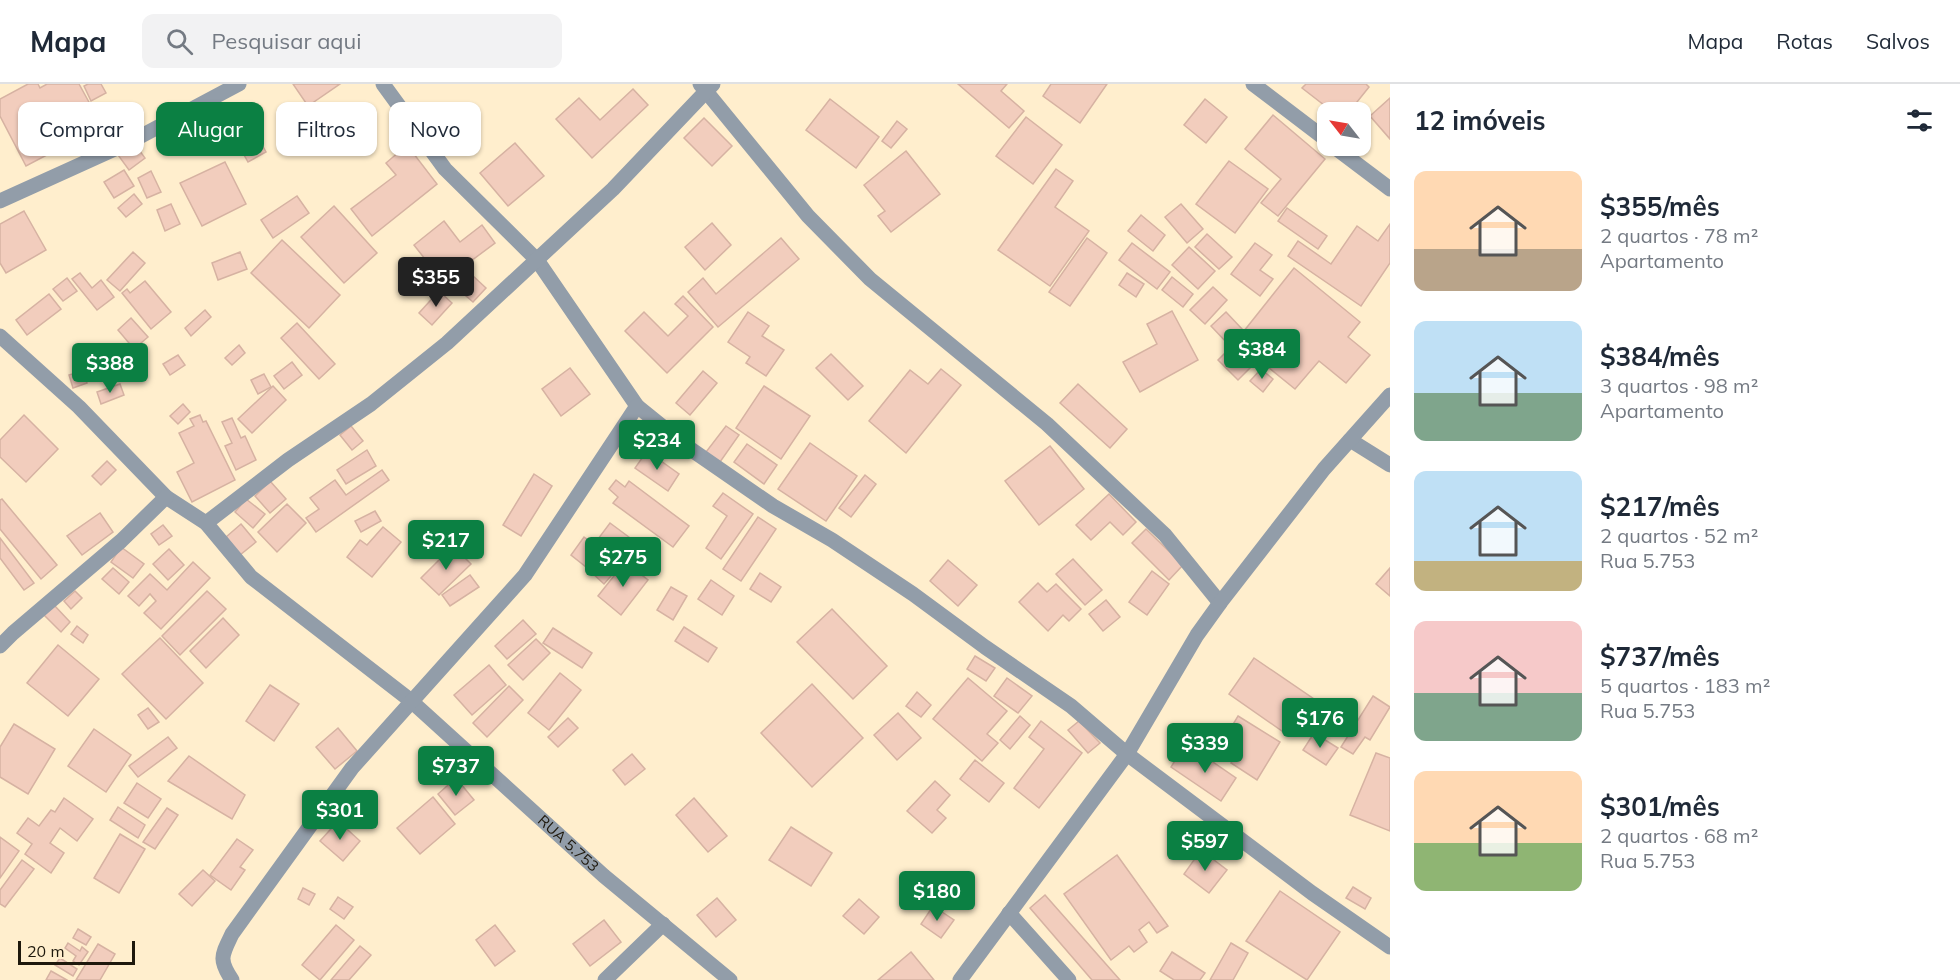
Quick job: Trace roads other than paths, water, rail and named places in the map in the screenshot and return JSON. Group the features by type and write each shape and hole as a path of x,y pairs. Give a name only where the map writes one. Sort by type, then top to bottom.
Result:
{"street":[{"path":"0,201 128,143 239,84"},
{"path":"383,84 445,169 537,260 637,406 689,448 773,507 832,540 913,594 985,648 1071,706 1127,754 1312,893 1390,947"},
{"path":"1253,84 1317,133"},
{"path":"206,523 288,460 371,404 447,343 613,189 706,86 808,216 870,279 1047,424 1165,535 1220,603"},
{"path":"1347,156 1390,189"},
{"name":"RUA 5.753","path":"0,336 79,407 166,497 206,523 251,577 410,700 604,876 730,980"},
{"path":"960,980 1127,754 1197,635 1220,603 1324,469 1390,395"},
{"path":"232,980 223,967 222,956 232,934 352,768 410,700 470,638 525,575 637,406"},
{"path":"1350,440 1390,465"},
{"path":"0,646 121,542 166,497"},
{"path":"1009,913 1070,980"},
{"path":"605,980 663,924"}]}
